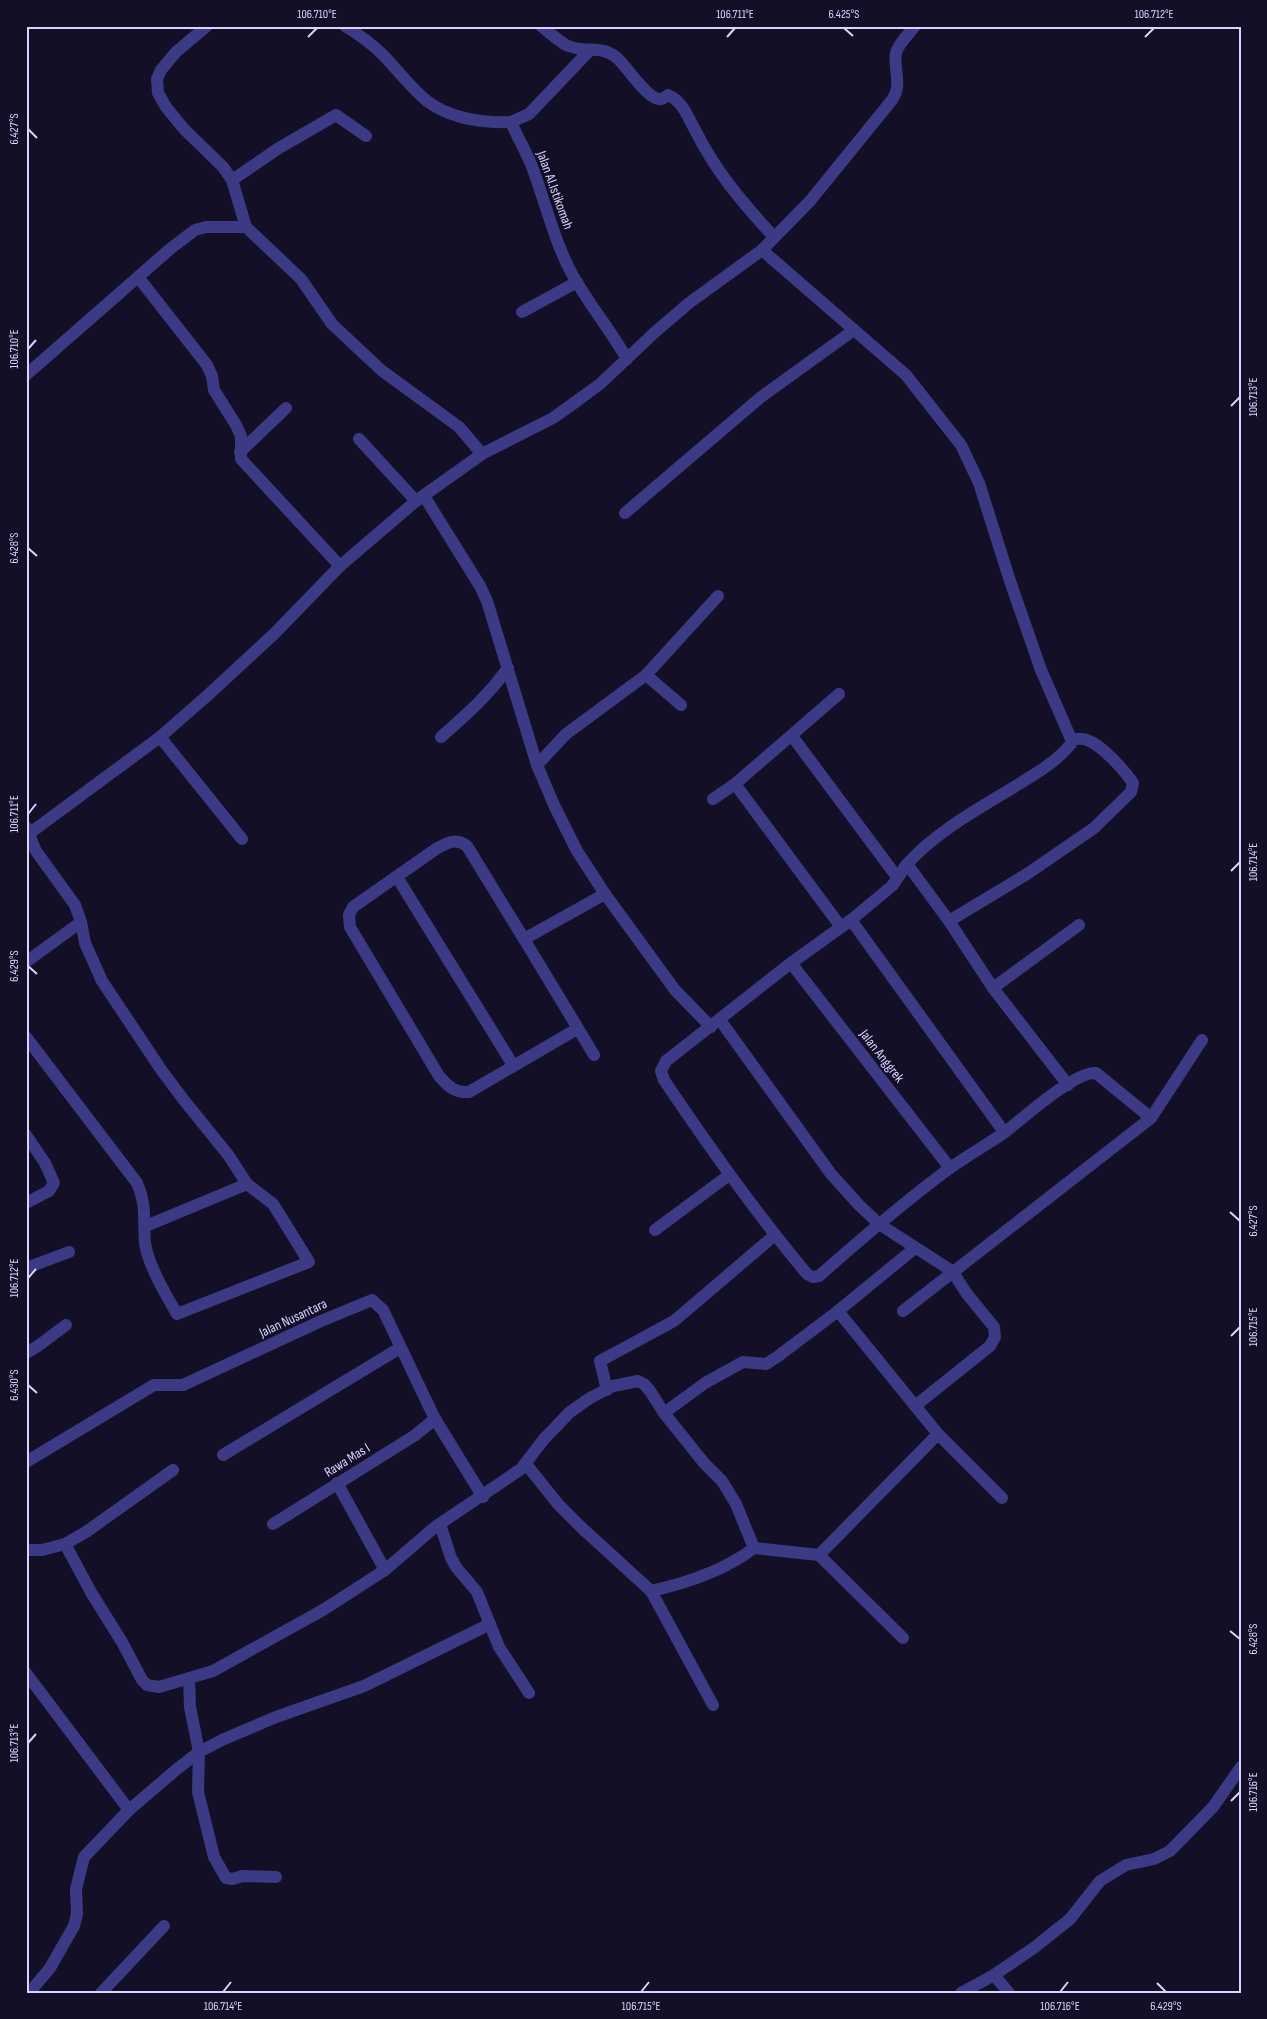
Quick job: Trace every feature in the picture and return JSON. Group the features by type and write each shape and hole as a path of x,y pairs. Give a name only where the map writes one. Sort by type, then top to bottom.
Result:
{"street":[{"path":"206,26 176,52 161,70 158,79 158,93 166,107 184,129 213,156 232,180 246,227 301,279 332,324 387,374 459,427 482,454"},
{"path":"345,26 381,52 428,101 461,118 471,120 511,122 529,114 589,51"},
{"path":"541,26 567,46 589,51 601,49 610,52 622,62 645,91 654,98 661,99 668,95 675,98 685,110 718,172 774,237"},
{"path":"26,1037 137,1182 143,1197 146,1226 145,1245 154,1270 177,1314 310,1262 273,1204 247,1184 229,1156 178,1092 102,981 85,943 75,905 36,851 27,832 160,737 274,634 340,566 420,499 482,454 553,418 600,384 689,303 762,250 810,201 896,95 898,85 896,52 915,26"},
{"path":"232,180 279,148 336,115 366,136"},
{"name":"Jalan Al.Istikomah","path":"511,122 530,163 560,248 577,282 627,358"},
{"path":"29,367 195,230 206,227 246,227"},
{"path":"762,250 906,375 961,445 985,500 1011,584 1041,670 1071,739 1071,744 1053,762 953,824 918,851 892,886 846,924 666,1061 662,1071 664,1080 729,1175 807,1274 813,1277 820,1276 879,1224 950,1168 1004,1132 1068,1085 1091,1073 1096,1074 1151,1118"},
{"path":"138,277 207,365 212,376 214,390 236,424 241,436 241,459 340,566"},
{"path":"522,312 577,282"},
{"path":"625,513 761,397 854,330"},
{"path":"240,452 286,408"},
{"path":"359,439 420,499 488,601 537,765 577,851 605,894 675,990 715,1023 831,1174 879,1224 952,1271 967,1294 994,1327 995,1337 990,1346 915,1406"},
{"path":"537,765 566,734 646,675 718,596"},
{"path":"441,737 480,703 508,668"},
{"path":"646,675 681,704"},
{"path":"713,799 735,784 839,694"},
{"path":"792,736 897,877"},
{"path":"160,737 242,839"},
{"path":"949,921 1027,874 1094,828 1131,792 1133,783 1127,774 1099,747 1086,739 1071,739"},
{"path":"735,784 846,924 1004,1132"},
{"path":"577,1029 469,1092 458,1093 451,1089 439,1076 350,928 349,915 353,907 448,842 461,842 468,846 594,1055"},
{"path":"907,864 949,921 993,988 1068,1085"},
{"path":"397,877 513,1065"},
{"path":"524,939 605,894"},
{"path":"26,962 81,922"},
{"path":"993,988 1079,925"},
{"name":"Jalan Anggrek","path":"791,964 950,1168"},
{"path":"903,1311 1151,1118 1202,1040"},
{"path":"26,1135 45,1163 54,1183 50,1191 26,1203"},
{"path":"655,1230 729,1175"},
{"path":"146,1226 247,1184"},
{"path":"608,1390 600,1360 674,1321 775,1235"},
{"path":"664,1413 705,1384 744,1362 766,1364 838,1311 915,1248"},
{"path":"26,1268 69,1252"},
{"name":"Jalan Nusantara","path":"26,1462 154,1385 183,1385 321,1321 372,1300 383,1310 435,1419 483,1496"},
{"path":"838,1311 938,1434 1002,1498"},
{"path":"26,1353 66,1324"},
{"path":"223,1455 400,1348"},
{"path":"65,1544 142,1680 147,1685 158,1687 189,1679 213,1671 283,1633 385,1570 440,1524 513,1476 526,1464 544,1439 570,1412 590,1398 613,1386 638,1380 650,1391 664,1413 704,1463 722,1481 736,1504 754,1548"},
{"name":"Rawa Mas I","path":"273,1524 414,1436 435,1419"},
{"path":"819,1555 938,1434"},
{"path":"526,1464 558,1504 651,1591 713,1705"},
{"path":"26,1550 42,1550 65,1544 86,1532 173,1470"},
{"path":"337,1484 385,1570"},
{"path":"440,1524 451,1558 456,1567 478,1592 502,1654 529,1693"},
{"path":"651,1591 678,1585 728,1566 754,1548 819,1555 903,1638"},
{"path":"29,1993 50,1968 74,1926 77,1914 76,1889 84,1857 129,1810 199,1752 276,1717 364,1686 490,1624"},
{"path":"26,1672 129,1810"},
{"path":"189,1679 190,1707 199,1752 198,1792 214,1857 221,1873 226,1878 233,1879 242,1876 276,1877"},
{"path":"961,1993 994,1975 1035,1947 1070,1919 1100,1881 1126,1865 1154,1859 1170,1851 1212,1807 1241,1767"},
{"path":"101,1993 164,1926"},
{"path":"994,1975 1009,1993"}]}
